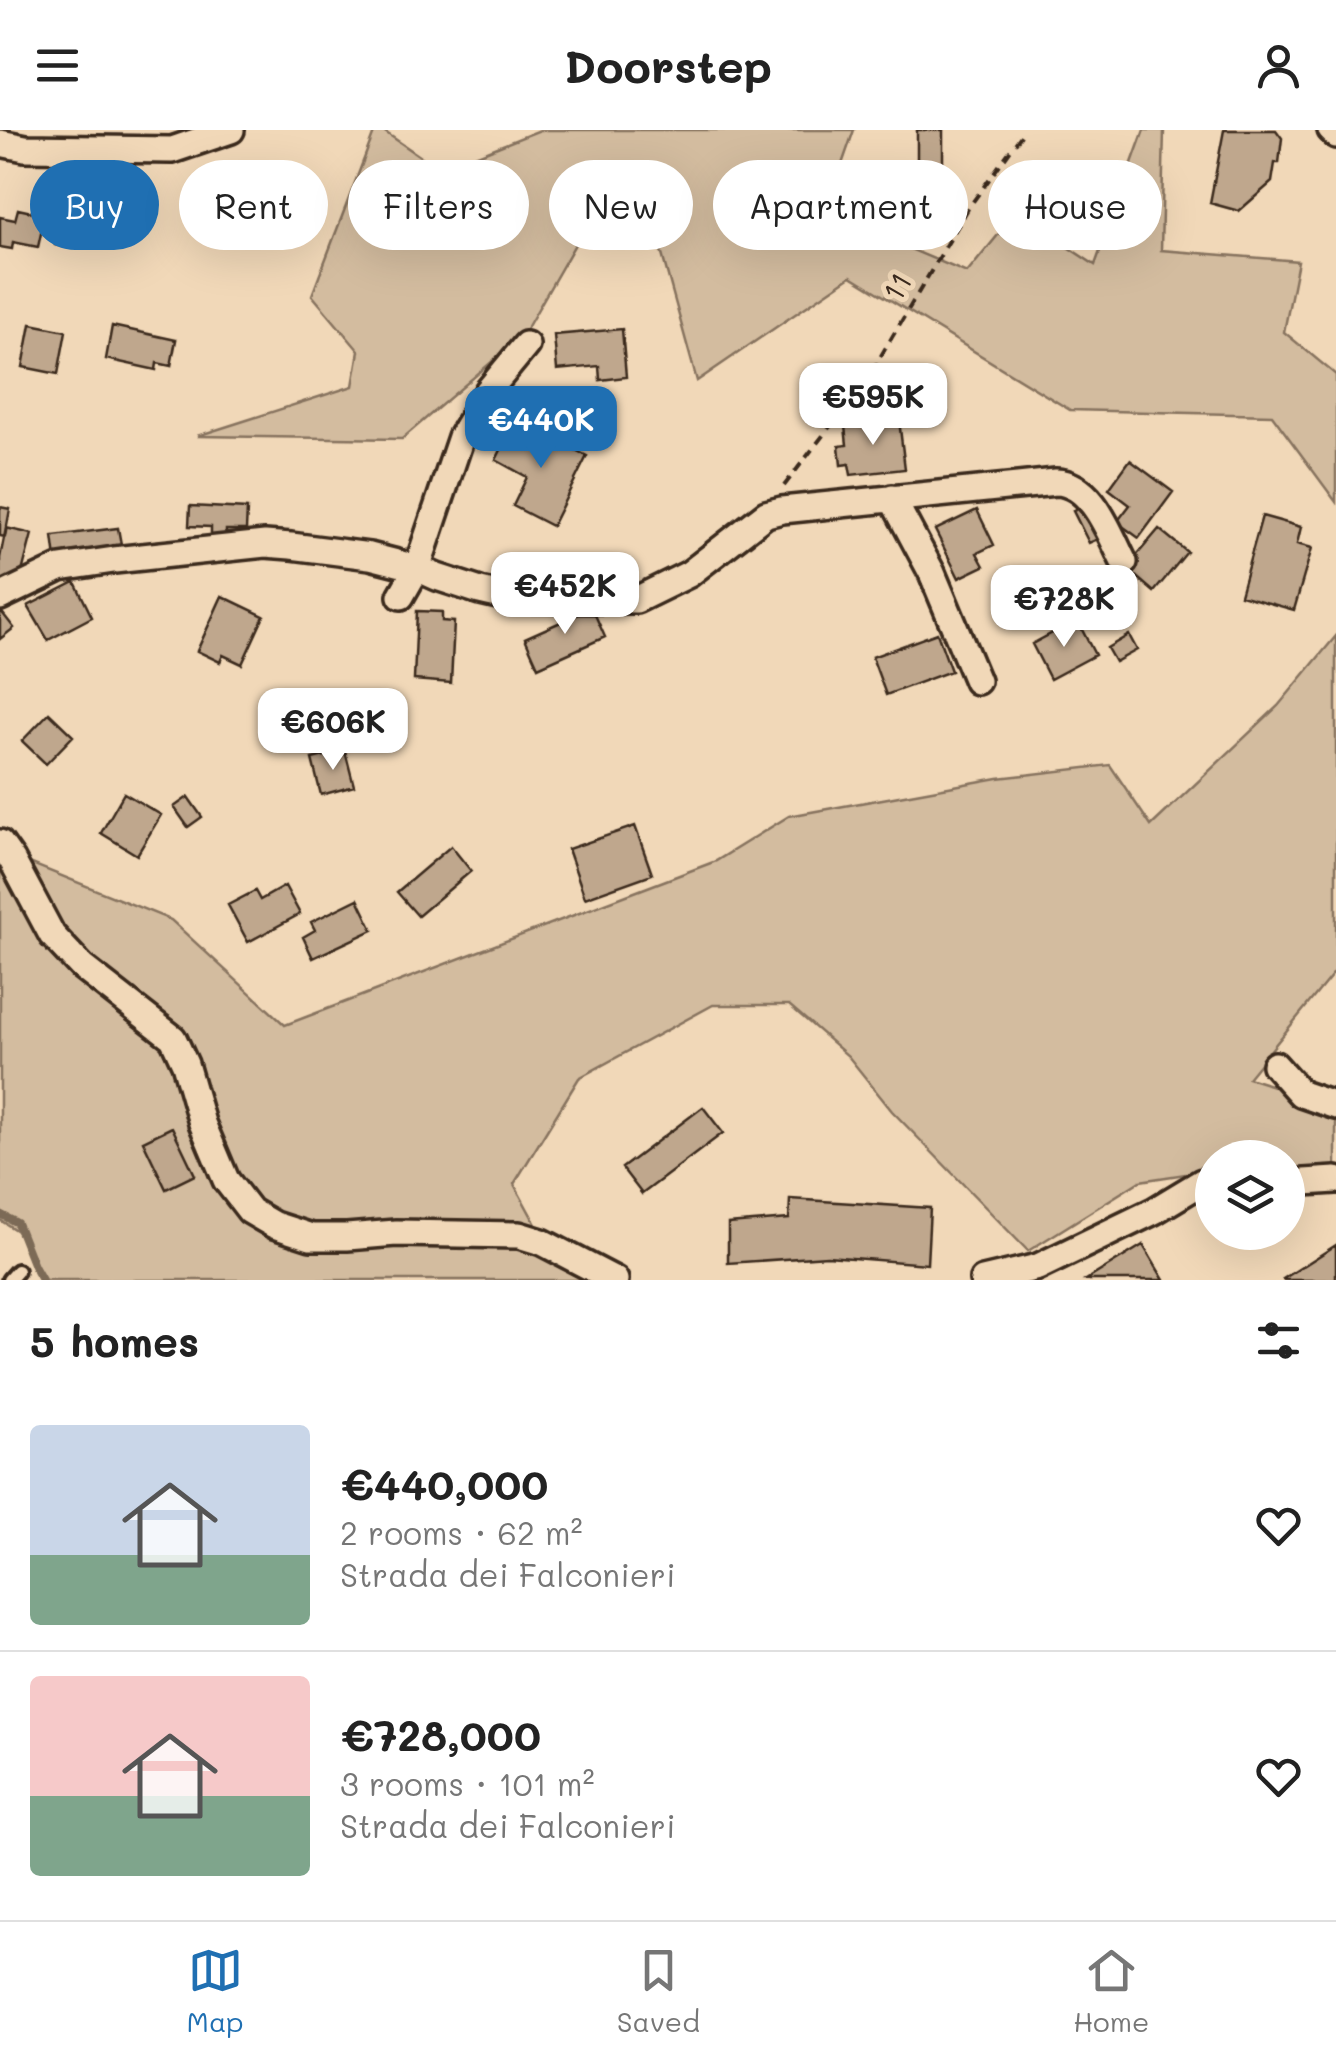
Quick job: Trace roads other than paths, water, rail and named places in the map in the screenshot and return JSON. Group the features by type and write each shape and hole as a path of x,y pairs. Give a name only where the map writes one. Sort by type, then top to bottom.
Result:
{"street":[{"path":"0,142 25,148 172,150 231,130"},
{"path":"401,596 416,568 461,438 488,391 526,345"},
{"path":"0,597 60,568 266,544 370,556 515,599 636,600 689,574 766,514 1064,482 1076,487 1094,506 1124,562"},
{"path":"892,498 932,574 977,681"},
{"path":"0,843 52,935 82,966 172,1038 226,1180 250,1211 274,1226 311,1237 396,1233 519,1236 542,1242 614,1280"},
{"path":"1275,1065 1301,1094 1336,1106"},
{"path":"1305,1182 1336,1180"},
{"path":"984,1280 1018,1276 1154,1211 1195,1186"}],"waterway":[{"path":"0,1214 17,1223 42,1280"}]}
